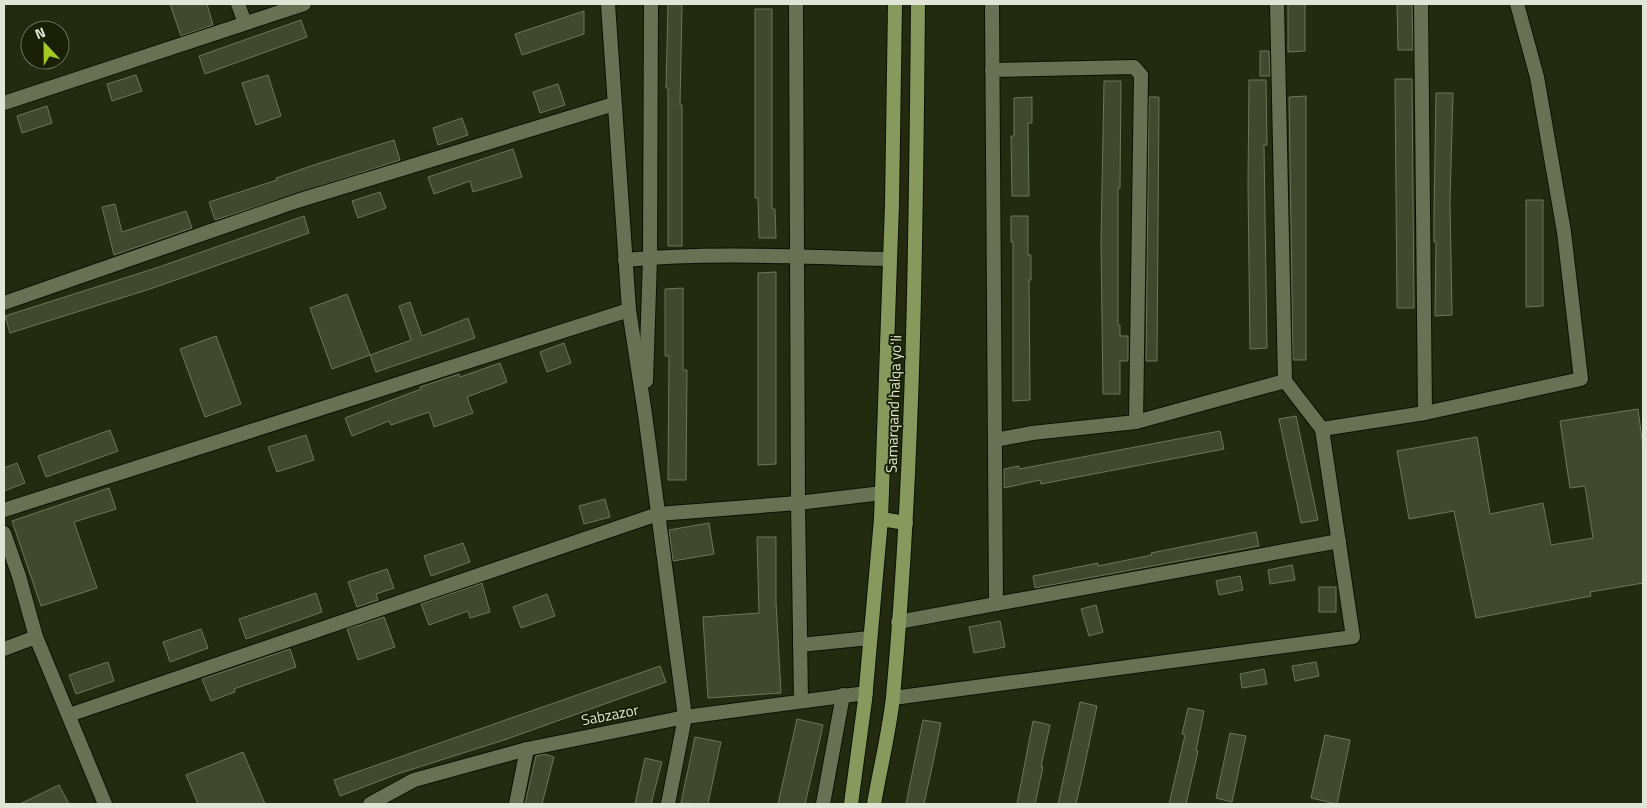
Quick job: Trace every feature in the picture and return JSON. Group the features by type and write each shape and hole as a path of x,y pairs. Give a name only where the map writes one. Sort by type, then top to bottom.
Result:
{"highway":[{"name":"Samarqand halqa yoʻli","path":"851,804 866,693 881,519 890,259 895,4"},
{"name":"Samarqand halqa yoʻli","path":"874,804 893,698 906,523 916,231 918,4"},
{"path":"881,519 906,523"}],"street":[{"path":"238,4 245,22"},
{"path":"4,103 304,4"},
{"path":"608,4 629,310 645,414 685,717 668,804"},
{"path":"645,414 650,258 650,4"},
{"path":"796,4 798,503 802,700"},
{"path":"992,4 996,604"},
{"path":"893,698 1353,637 1322,429 1285,381 1277,4"},
{"path":"1421,4 1425,413"},
{"path":"1322,429 1425,413 1581,380 1563,222 1537,77 1517,4"},
{"path":"992,70 1134,67 1141,75 1136,422"},
{"path":"4,303 298,201 614,104"},
{"path":"625,260 650,258 796,257 890,259"},
{"path":"4,510 629,310"},
{"path":"995,440 1032,433 1136,422 1285,381"},
{"path":"69,715 658,514 798,503 882,493"},
{"path":"4,533 19,576 36,638 106,804"},
{"path":"898,622 1339,541"},
{"path":"4,649 36,638"},
{"path":"800,645 870,638"},
{"name":"Sabzazor","path":"370,804 414,780 527,749 685,717 866,693"},
{"path":"823,804 843,695"},
{"path":"516,804 527,749"}],"building":[{"path":"170,4 207,4 213,25 181,36"},
{"path":"668,4 682,4 680,105 682,105 682,246 668,246 668,88 666,88"},
{"path":"1288,4 1305,4 1305,51 1288,52"},
{"path":"1397,4 1412,4 1413,50 1398,50"},
{"path":"755,9 772,9 772,209 775,209 776,238 759,238 758,198 755,198"},
{"path":"584,11 584,34 522,55 515,34"},
{"path":"301,20 307,37 205,74 199,56"},
{"path":"1260,51 1269,51 1270,76 1260,76"},
{"path":"136,75 142,91 112,101 107,84"},
{"path":"268,75 281,116 256,125 242,83"},
{"path":"1395,79 1412,79 1414,308 1397,308"},
{"path":"1249,80 1266,80 1267,145 1264,145 1267,348 1250,349 1248,185"},
{"path":"1104,81 1121,81 1120,188 1118,188 1118,325 1120,325 1120,336 1128,336 1128,361 1120,361 1120,394 1103,394 1101,242"},
{"path":"558,84 565,105 540,113 533,92"},
{"path":"1436,93 1453,93 1450,201 1452,315 1435,316 1436,242 1434,242 1434,216"},
{"path":"1306,96 1306,360 1293,360 1289,97"},
{"path":"1032,97 1032,123 1028,123 1029,196 1012,196 1011,136 1014,136 1014,98"},
{"path":"1149,97 1159,97 1157,361 1146,361"},
{"path":"47,106 52,123 22,133 17,116"},
{"path":"462,118 468,135 438,145 433,128"},
{"path":"394,140 400,160 215,220 209,202 277,180 276,178 317,164"},
{"path":"513,149 522,177 473,192 470,181 434,194 428,177"},
{"path":"380,192 386,208 358,218 352,201"},
{"path":"1526,200 1543,200 1543,306 1526,307"},
{"path":"115,204 122,232 186,211 192,228 114,255 102,207"},
{"path":"304,216 309,233 153,288 10,333 5,316 159,267"},
{"path":"1011,216 1028,216 1028,255 1031,255 1031,280 1029,280 1030,400 1013,401 1013,242 1011,242"},
{"path":"776,272 776,464 758,465 758,273"},
{"path":"683,288 683,370 687,370 686,480 668,480 669,356 665,356 665,289"},
{"path":"347,294 370,355 332,369 310,308"},
{"path":"410,302 422,336 468,318 475,338 376,372 370,355 411,340 399,306"},
{"path":"216,336 241,404 205,417 180,349"},
{"path":"564,343 571,363 547,372 540,352"},
{"path":"500,363 507,382 467,397 473,413 434,427 429,412 391,425 389,421 352,436 345,418 421,389 420,387 459,374 460,377"},
{"path":"1638,409 1643,447 1643,583 1590,592 1591,596 1476,618 1454,511 1409,519 1397,451 1477,437 1490,514 1543,503 1551,545 1593,538 1585,486 1570,488 1560,421"},
{"path":"1296,416 1318,520 1301,523 1279,419"},
{"path":"110,430 118,451 46,477 38,456"},
{"path":"1220,431 1224,449 1041,484 1040,480 1004,488 1004,469 1019,466 1019,469"},
{"path":"306,435 314,460 277,472 268,447"},
{"path":"17,463 25,483 4,491 4,468"},
{"path":"109,488 116,509 74,522 97,588 41,606 12,521"},
{"path":"605,499 610,517 584,524 579,506"},
{"path":"709,523 714,554 673,561 669,530"},
{"path":"1256,532 1259,546 1035,588 1033,576 1098,563 1098,566 1152,555 1151,553"},
{"path":"757,537 776,537 776,602 781,693 708,698 703,617 759,613"},
{"path":"463,543 470,562 431,576 424,556"},
{"path":"1292,565 1295,580 1270,584 1268,570"},
{"path":"387,569 394,588 376,594 378,600 357,607 348,582"},
{"path":"1240,576 1243,590 1219,595 1216,581"},
{"path":"482,583 490,612 470,618 468,611 429,625 421,604"},
{"path":"1319,587 1336,587 1336,612 1319,612"},
{"path":"316,593 322,612 246,639 239,619"},
{"path":"547,594 555,616 521,628 513,607"},
{"path":"1096,605 1103,632 1089,636 1081,609"},
{"path":"384,617 395,647 358,660 347,629"},
{"path":"1000,621 1005,647 974,653 969,627"},
{"path":"201,629 208,648 170,662 163,642"},
{"path":"290,649 296,667 234,689 235,692 211,701 202,679"},
{"path":"108,662 114,681 76,694 69,675"},
{"path":"1316,662 1319,676 1295,681 1292,666"},
{"path":"660,666 666,682 507,739 400,773 340,796 334,780"},
{"path":"1264,669 1267,684 1242,688 1240,674"},
{"path":"1080,702 1097,706 1083,773 1076,804 1058,804"},
{"path":"1188,708 1204,711 1196,751 1198,751 1186,804 1169,804 1185,735 1182,734"},
{"path":"797,719 823,725 818,748 805,804 778,804"},
{"path":"923,720 941,723 934,758 924,804 906,804"},
{"path":"1033,721 1050,725 1041,767 1043,767 1035,804 1017,804"},
{"path":"1230,733 1246,736 1232,802 1216,798"},
{"path":"1325,735 1350,740 1337,804 1311,798"},
{"path":"695,737 721,742 708,804 681,803"},
{"path":"243,752 265,804 198,804 186,775"},
{"path":"544,754 554,757 542,804 525,804 536,756"},
{"path":"645,758 662,762 651,804 635,804"},
{"path":"59,785 69,804 20,804"}]}
